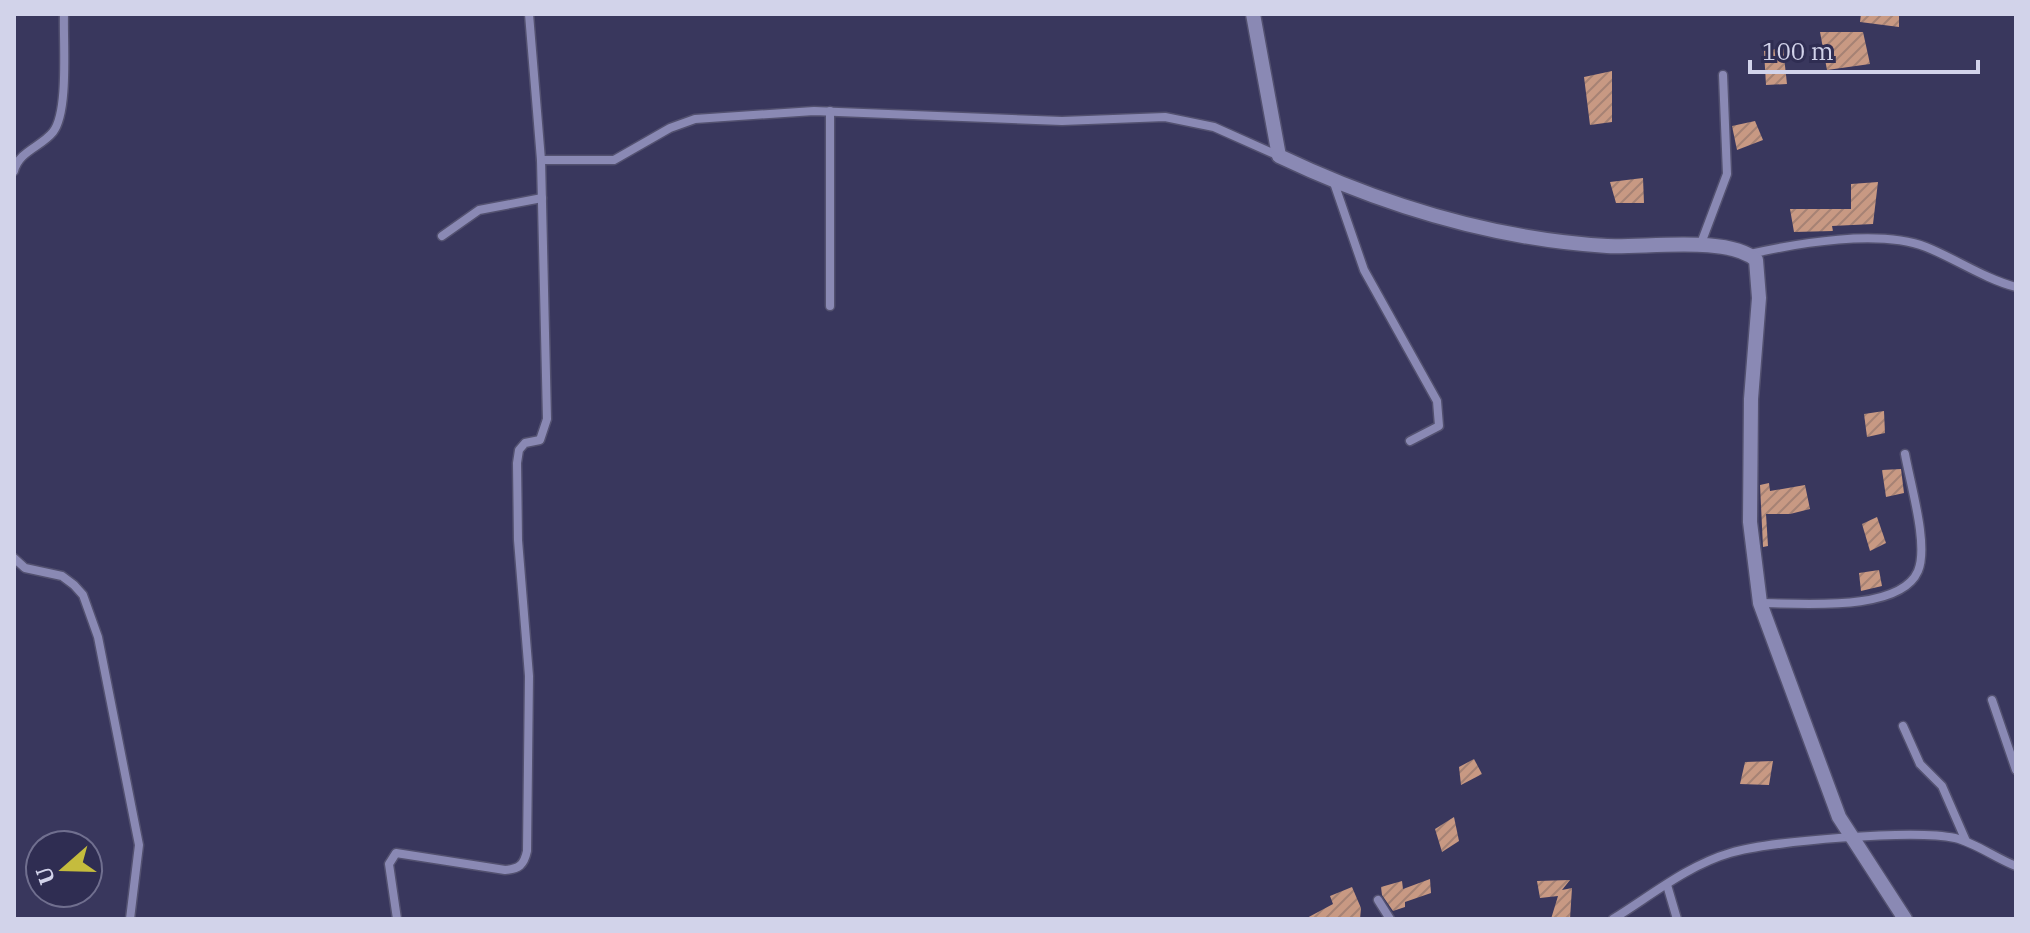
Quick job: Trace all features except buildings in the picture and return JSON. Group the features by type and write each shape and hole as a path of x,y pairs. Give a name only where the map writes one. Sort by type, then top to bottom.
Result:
{"street":[{"path":"14,171 21,158 45,139 58,123 64,14"},
{"path":"397,919 389,864 396,853 505,870 516,869 524,862 527,851 529,676 518,540 517,463 519,450 525,443 540,440 547,419 541,160 529,14"},
{"path":"1253,14 1279,156"},
{"path":"1699,246 1727,174 1723,75"},
{"path":"541,160 614,160 670,128 695,119 830,111 1062,121 1165,117 1214,127 1333,180 1404,207 1483,229 1583,244 1699,246 1731,248 1750,254 1756,260 1759,280 1750,464 1752,554 1760,603 1849,838 1905,919"},
{"path":"830,111 830,306"},
{"path":"1333,180 1364,270 1437,401 1439,426 1410,441"},
{"path":"442,236 479,210 542,198"},
{"path":"1750,254 1817,240 1906,242 1923,246 2016,287"},
{"path":"1760,603 1865,601 1904,589 1918,571 1921,543 1905,454"},
{"path":"14,558 33,572 62,576 74,585 83,595 98,637 139,845 130,919"},
{"path":"1992,700 2016,770"},
{"path":"1903,726 1920,764 1942,786 1966,841"},
{"path":"1613,919 1667,885 1731,852 1849,838 1951,837 1966,841 2016,866"},
{"path":"1667,885 1677,919"},
{"path":"1378,900 1390,919"}]}
